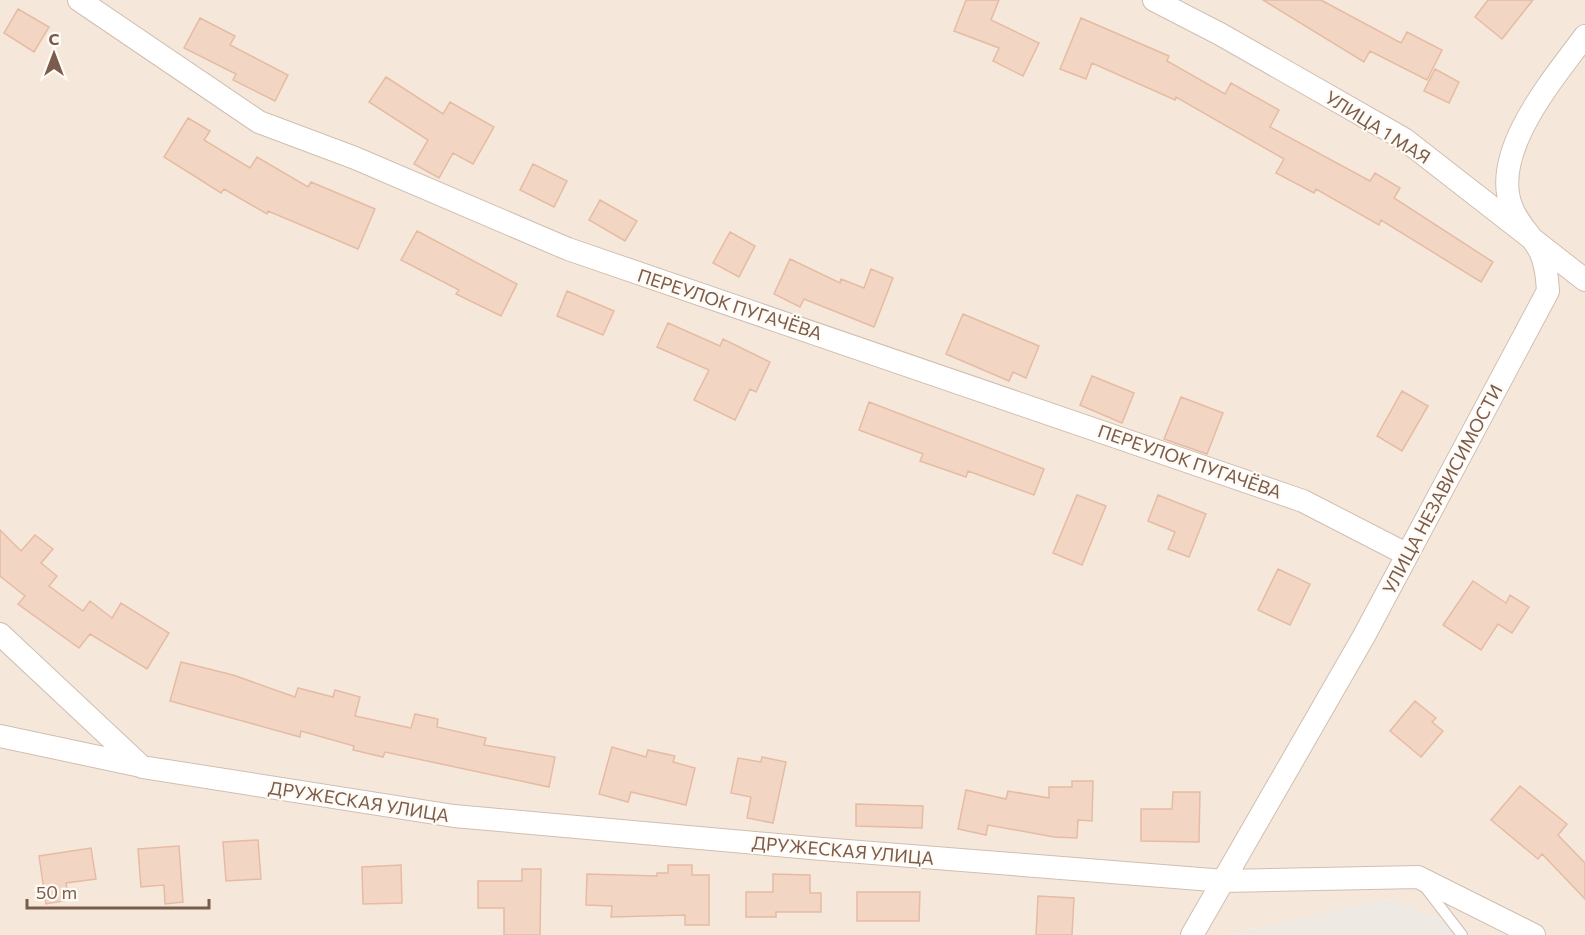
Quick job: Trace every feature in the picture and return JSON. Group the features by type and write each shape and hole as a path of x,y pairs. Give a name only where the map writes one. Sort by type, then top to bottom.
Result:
{"street":[{"name":"ПЕРЕУЛОК ПУГАЧЁВА","path":"79,0 259,122 355,158 568,249 1304,501 1406,554"},
{"name":"УЛИЦА 1 МАЯ","path":"1154,0 1220,34 1404,139 1528,233 1585,280"},
{"name":"УЛИЦА НЕЗАВИСИМОСТИ","path":"1192,935 1353,657 1548,291 1545,265 1539,249 1512,209 1506,184 1512,151 1553,80 1585,36"},
{"path":"0,633 142,766"},
{"name":"ДРУЖЕСКАЯ УЛИЦА","path":"0,736 142,766 454,816 1225,881 1418,877 1534,935"}],"lane":[{"path":"1418,877 1462,935"}],"shaded area":[{"path":"0,0 1585,0 1585,935 1482,935 1387,899 1225,935 0,935"},
{"path":"1387,899 1482,935 1225,935"}],"building":[{"path":"966,0 999,0 991,20 1039,43 1023,76 993,61 999,48 954,31"},
{"path":"1263,0 1321,0 1401,43 1407,32 1442,50 1427,80 1370,51 1364,62"},
{"path":"1488,0 1533,0 1502,39 1475,17"},
{"path":"18,9 49,27 34,52 4,33"},
{"path":"200,18 235,36 230,45 288,75 275,101 233,80 236,74 184,48"},
{"path":"1081,18 1169,56 1167,61 1225,94 1231,83 1279,110 1270,127 1370,181 1375,173 1400,188 1394,198 1493,262 1481,282 1381,220 1379,225 1316,189 1314,193 1276,173 1284,159 1176,97 1175,100 1092,63 1086,79 1060,69"},
{"path":"1435,69 1459,82 1449,103 1424,91"},
{"path":"386,77 443,114 450,102 494,127 473,164 453,153 439,178 414,164 428,140 369,102"},
{"path":"188,118 210,131 204,140 250,168 257,157 308,187 311,182 375,209 358,249 268,211 267,214 224,189 221,193 164,157"},
{"path":"533,164 567,181 554,207 520,190"},
{"path":"600,200 637,221 625,241 589,220"},
{"path":"417,231 517,284 501,316 456,294 459,290 401,260"},
{"path":"730,232 755,246 739,277 713,263"},
{"path":"790,259 840,283 841,279 864,288 871,269 893,278 874,327 804,299 800,307 774,294"},
{"path":"567,291 614,311 603,335 557,316"},
{"path":"963,314 1039,346 1026,378 1013,372 1009,381 946,354"},
{"path":"668,323 720,346 723,339 770,362 756,392 750,389 735,420 694,400 709,370 657,347"},
{"path":"1092,376 1134,393 1122,423 1080,405"},
{"path":"1402,391 1428,406 1402,451 1377,436"},
{"path":"1181,397 1223,413 1207,454 1164,439"},
{"path":"869,402 1044,469 1034,495 968,471 966,477 920,461 923,454 859,430"},
{"path":"1077,495 1106,506 1082,565 1053,553"},
{"path":"1158,495 1206,514 1189,557 1168,549 1175,532 1148,521"},
{"path":"0,530 21,551 35,535 53,549 41,563 57,576 49,586 83,611 90,601 112,618 121,603 169,633 147,669 90,634 79,648 18,604 25,596 0,576"},
{"path":"1278,569 1310,584 1290,625 1258,610"},
{"path":"1473,581 1506,603 1510,595 1529,607 1512,633 1498,624 1481,650 1443,625"},
{"path":"181,662 233,675 295,697 298,688 333,697 335,690 360,697 355,716 411,728 415,714 438,719 437,727 486,738 484,745 555,757 549,787 385,752 383,757 353,750 354,746 301,731 300,737 170,701"},
{"path":"1415,701 1436,718 1432,722 1443,731 1421,757 1390,731"},
{"path":"612,747 646,757 648,750 675,756 673,762 695,768 686,805 631,792 628,802 599,794"},
{"path":"762,757 786,762 773,823 747,818 751,797 731,793 738,758 761,762"},
{"path":"1072,781 1093,781 1092,821 1078,820 1077,838 1054,837 988,825 986,835 958,829 966,790 1006,799 1008,791 1049,798 1049,787 1072,787"},
{"path":"1520,786 1567,824 1558,835 1585,863 1585,899 1542,854 1538,859 1491,820"},
{"path":"1173,792 1200,792 1199,842 1141,841 1141,809 1172,809"},
{"path":"856,804 923,806 922,828 856,826"},
{"path":"258,840 261,879 226,881 223,842"},
{"path":"179,846 183,902 165,904 164,885 141,887 138,849"},
{"path":"91,848 96,879 66,883 69,900 46,904 39,856"},
{"path":"401,865 402,903 363,904 362,867"},
{"path":"668,865 692,865 692,875 709,875 709,925 685,925 685,915 611,917 612,906 586,905 587,874 657,876 657,873 668,873"},
{"path":"522,869 541,869 540,935 504,935 504,908 478,908 478,881 522,881"},
{"path":"773,874 810,875 810,893 821,893 821,912 776,912 776,917 746,917 746,892 773,892"},
{"path":"857,892 920,892 919,921 857,921"},
{"path":"1038,896 1074,898 1072,935 1036,935"}]}
